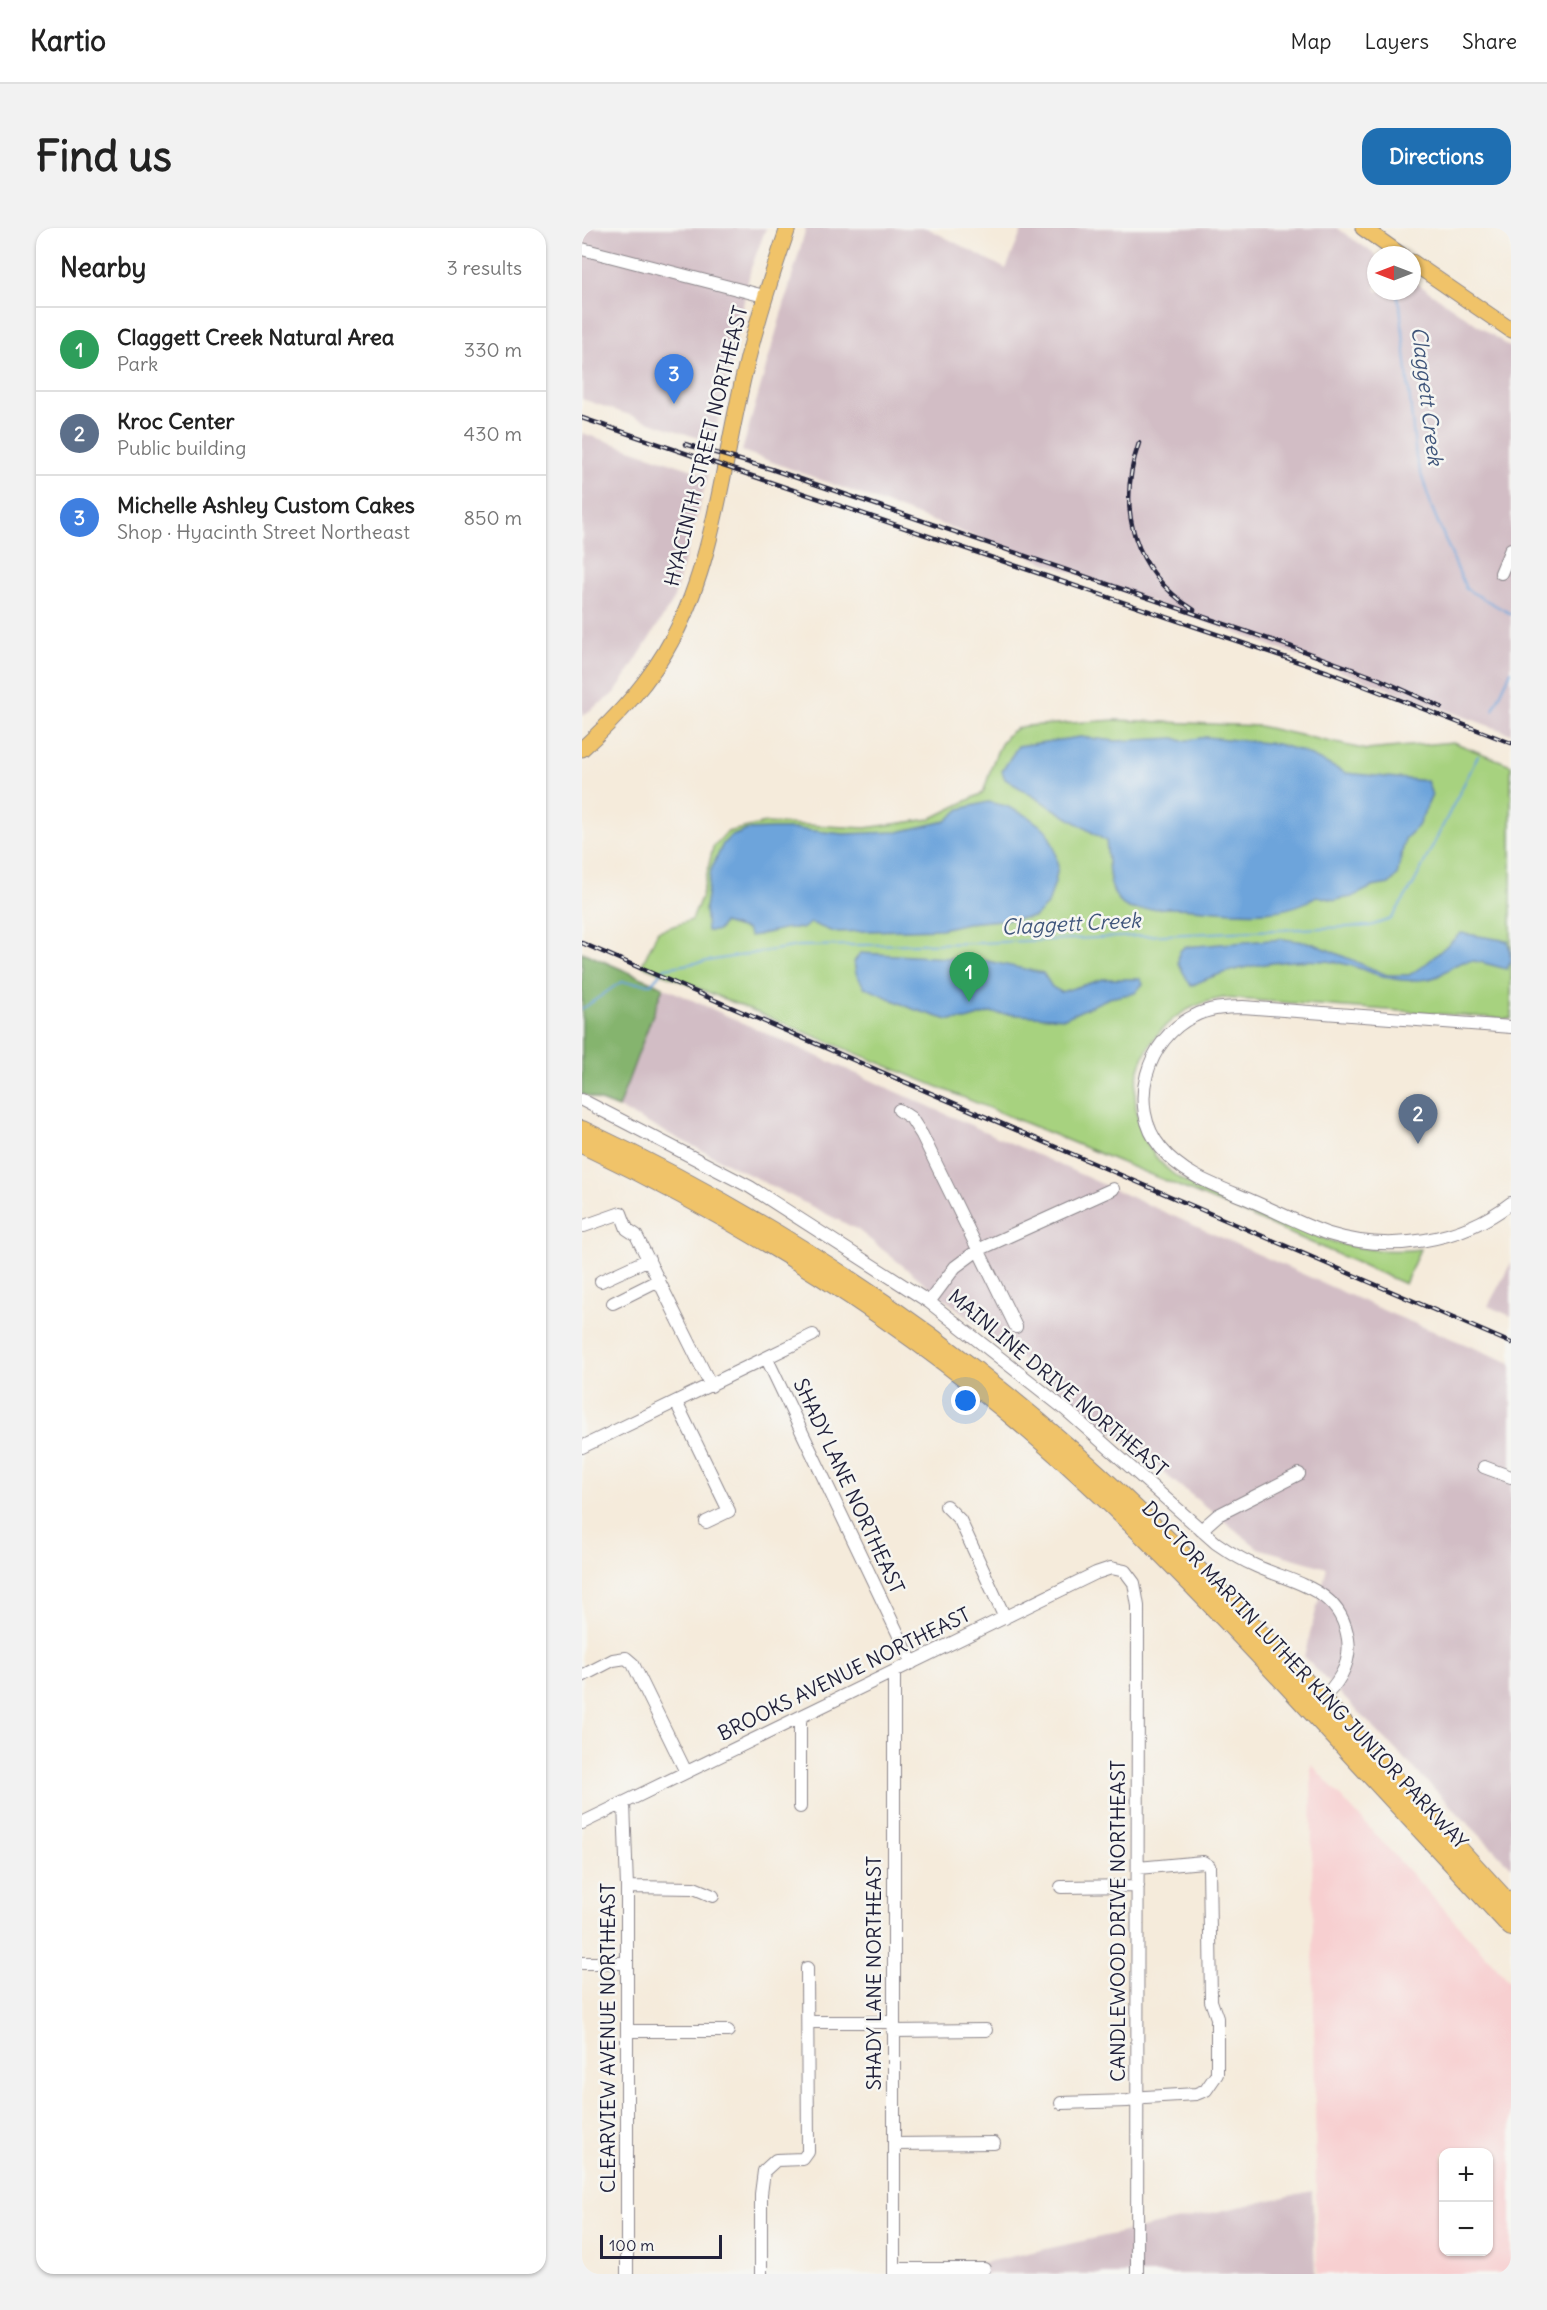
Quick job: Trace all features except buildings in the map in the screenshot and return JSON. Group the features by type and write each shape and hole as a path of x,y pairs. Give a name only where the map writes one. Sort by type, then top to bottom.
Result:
{"highway":[{"name":"DOCTOR MARTIN LUTHER KING JUNIOR PARKWAY","path":"582,1130 668,1172 774,1232 875,1297 954,1354 1043,1426 1127,1501 1225,1598 1511,1927"},
{"name":"DOCTOR MARTIN LUTHER KING JUNIOR PARKWAY","path":"582,1144 681,1193 767,1243 854,1299 936,1357 1043,1443 1126,1518 1316,1705 1511,1906"}],"main road":[{"name":"HYACINTH STREET NORTHEAST","path":"582,749 622,711 641,688 664,654 689,605 705,550 750,349 764,296 788,228"},
{"path":"1363,228 1388,246"},
{"path":"1421,268 1511,330"}],"street":[{"path":"582,249 764,296"},
{"path":"1501,573 1511,549"},
{"path":"1511,1027 1243,1007 1210,1010 1182,1023 1162,1042 1148,1067 1144,1090 1146,1115 1151,1132 1158,1145 1182,1169 1328,1233 1369,1242 1420,1241 1478,1223 1511,1203"},
{"name":"MAINLINE DRIVE NORTHEAST","path":"582,1100 750,1187 929,1302 1066,1410 1201,1530 1234,1556 1323,1593 1339,1612 1348,1637 1348,1659 1344,1673 1316,1705"},
{"path":"899,1110 917,1126 1016,1327"},
{"path":"929,1302 955,1267 978,1250 1113,1189"},
{"path":"585,1226 619,1212 624,1218 627,1229 636,1235 649,1259 711,1386"},
{"path":"601,1281 649,1259"},
{"path":"613,1303 659,1280"},
{"path":"582,1447 813,1335"},
{"name":"SHADY LANE NORTHEAST","path":"767,1359 912,1663"},
{"path":"676,1402 729,1511 706,1522"},
{"path":"1484,1467 1511,1477"},
{"path":"1201,1530 1218,1515 1299,1474"},
{"path":"946,1506 960,1520 1005,1618"},
{"name":"BROOKS AVENUE NORTHEAST","path":"582,1823 1100,1571 1116,1568 1125,1571"},
{"name":"CANDLEWOOD DRIVE NORTHEAST","path":"1125,1571 1134,1583 1138,1606 1137,2274"},
{"path":"582,1676 613,1660 626,1658 633,1664 686,1772"},
{"name":"SHADY LANE NORTHEAST","path":"894,1673 894,2271"},
{"path":"800,1718 800,1807"},
{"name":"CLEARVIEW AVENUE NORTHEAST","path":"624,1803 627,1887 627,2274"},
{"path":"1061,2103 1196,2094 1209,2088 1217,2074 1217,2018 1211,2001 1209,1866 1203,1862 1138,1868"},
{"path":"1061,1887 1138,1886"},
{"path":"627,1887 694,1888 713,1896"},
{"path":"582,1963 627,1963"},
{"path":"761,2274 764,2171 777,2160 803,2159 808,2152 807,1968"},
{"path":"808,2022 986,2030"},
{"path":"627,2031 728,2031"},
{"path":"894,2144 994,2143"},
{"path":"894,2271 984,2269"}],"shaded area":[{"path":"582,228 766,228 751,268 713,443 582,399"},
{"path":"806,228 927,228 1006,269 1023,228 1337,228 1367,249 1367,300 1421,300 1421,286 1511,348 1511,734 742,451"},
{"path":"582,433 708,475 673,601 615,693 582,716"},
{"path":"663,987 1394,1315 1511,1363 1511,1867 1304,1657 1327,1568 1258,1548 858,1230 618,1108"},
{"path":"1511,1263 1511,1316 1488,1306"},
{"path":"1311,1764 1511,1983 1511,2274 1317,2274"},
{"path":"1312,2191 1315,2274 932,2274"}],"green space":[{"path":"1115,720 1259,726 1367,750 1453,742 1511,765 1511,1019 1223,998 1199,1005 1177,1016 1159,1033 1145,1054 1139,1069 1136,1102 1143,1134 1150,1148 1172,1173 1212,1195 1315,1236 1376,1250 1420,1249 1405,1284 1239,1211 642,965 658,931 692,920 702,895 713,847 727,832 765,823 865,828 930,819 983,793 1002,742 1016,729 1026,726"},
{"path":"582,952 663,987 618,1108 582,1094"}],"water":[{"path":"1080,737 1116,741 1175,738 1182,741 1206,737 1277,744 1301,751 1346,773 1427,781 1432,795 1418,826 1405,839 1397,876 1389,884 1372,887 1352,897 1335,900 1317,896 1301,905 1264,912 1169,908 1131,909 1116,897 1110,882 1106,841 1005,779 1002,771 1018,746"},
{"path":"988,802 1006,806 1027,816 1046,830 1054,847 1058,867 1055,882 1048,904 1034,917 967,923 941,929 833,932 811,923 802,929 789,928 750,936 747,930 723,923 718,931 707,931 705,908 711,870 723,844 730,837 747,830 772,829 844,834 898,832 946,821 960,809"},
{"path":"1461,933 1508,941 1511,960 1507,969 1466,961 1435,977 1406,980 1388,978 1349,965 1331,962 1290,961 1227,972 1191,986 1178,963 1179,952 1184,947 1283,939 1312,943 1387,975 1409,975 1427,963"},
{"path":"860,953 983,960 1043,973 1052,987 1061,992 1103,979 1140,979 1143,984 1135,993 1109,998 1065,1018 989,1013 966,1020 948,1020 913,1009 864,987 856,973 854,962"}],"waterway":[{"name":"Claggett Creek","path":"1398,300 1416,458 1432,508 1466,589 1511,614"},
{"name":"Claggett Creek","path":"1493,710 1511,671"},
{"name":"Claggett Creek","path":"582,1009 621,982 651,984 665,968 798,946 979,943 1370,926 1391,919 1413,885 1478,756"}],"railway":[{"path":"582,418 1328,672 1511,743"},
{"path":"1139,443 1129,491 1130,515 1135,537 1156,577 1194,610"},
{"path":"685,444 771,469 1292,647 1379,679 1441,707"},
{"path":"582,943 1511,1343"}],"place":[{"name":"Michelle Ashley Custom Cakes","path":"674,404"},
{"name":"Claggett Creek Natural Area","path":"969,1002"},
{"name":"Kroc Center","path":"1418,1144"}]}
